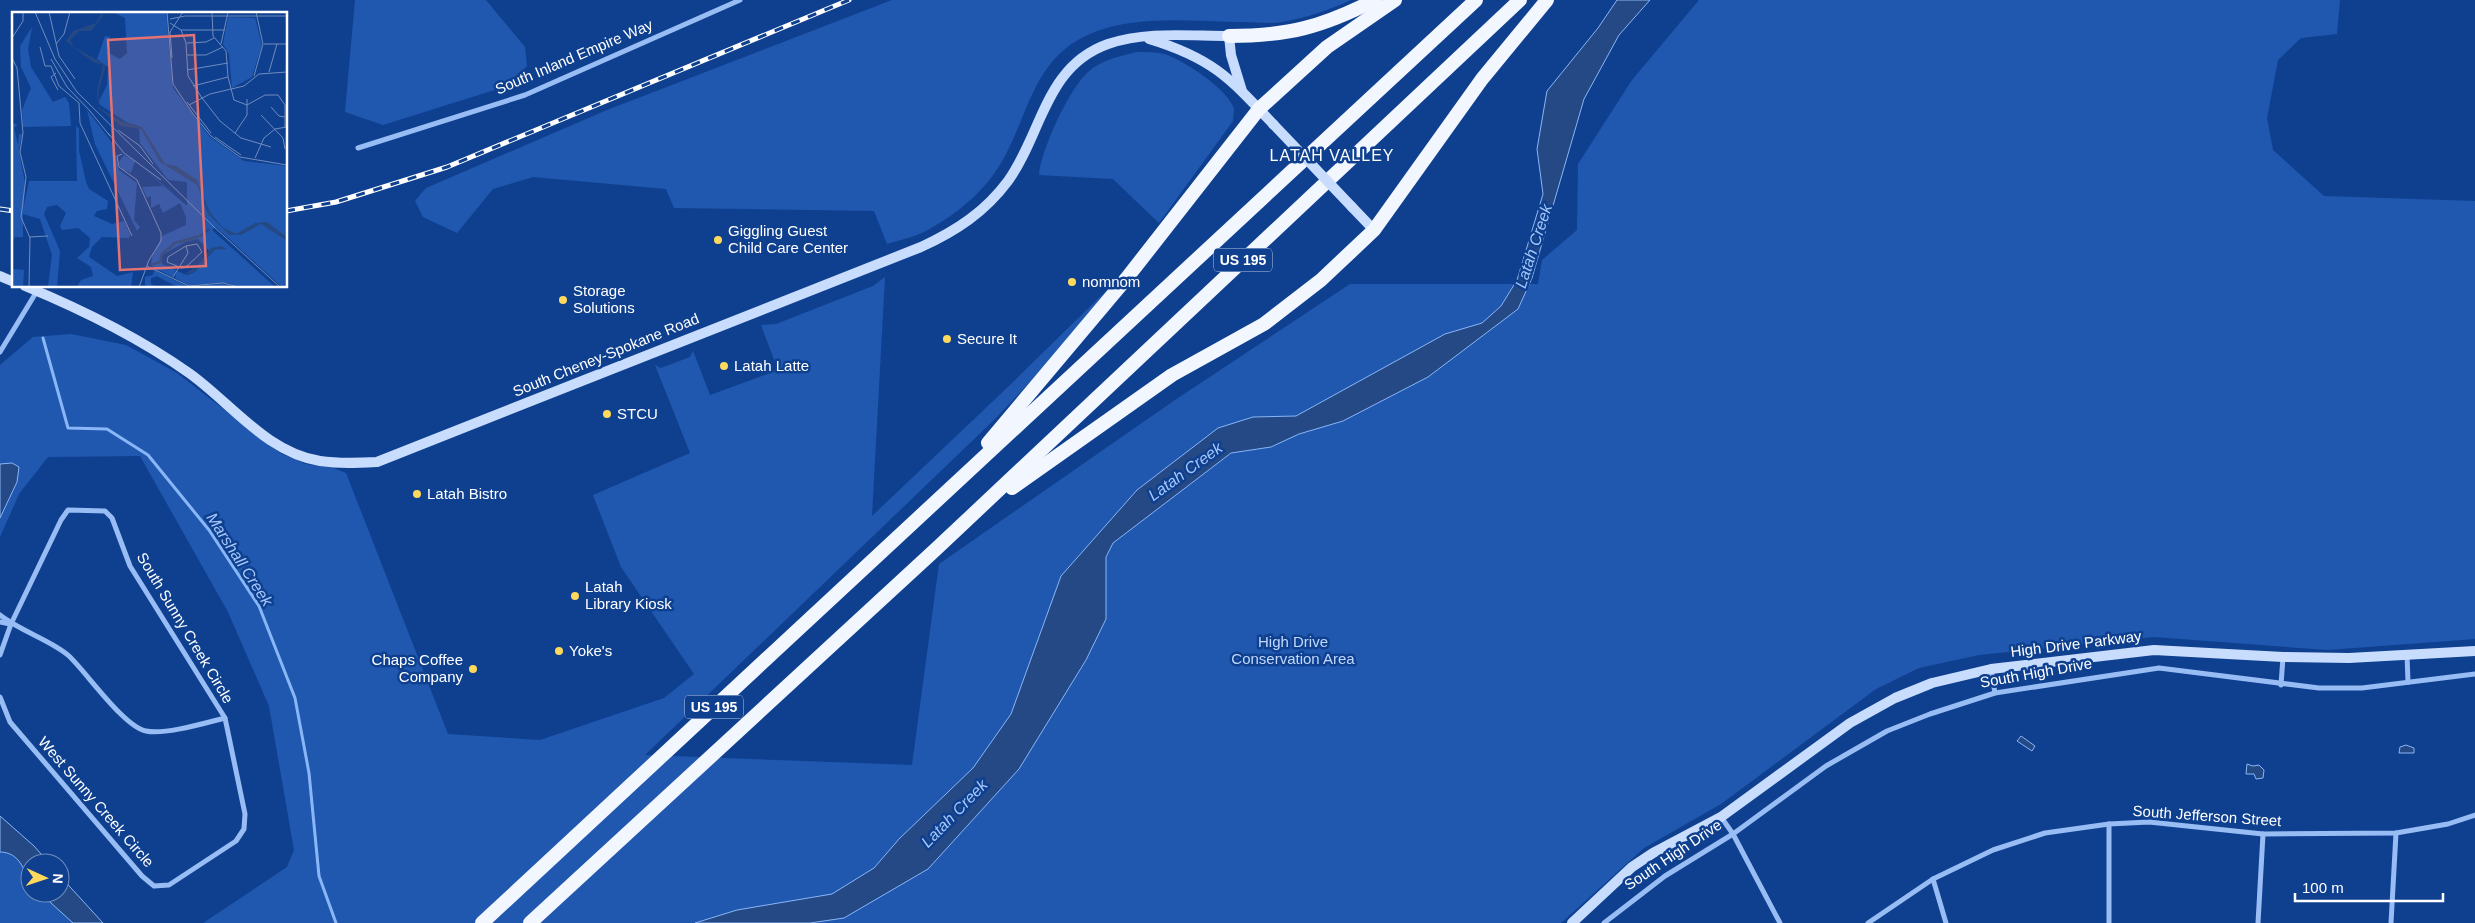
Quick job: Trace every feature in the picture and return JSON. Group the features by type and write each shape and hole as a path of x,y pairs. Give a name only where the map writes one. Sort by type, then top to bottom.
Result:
{"highway":[{"path":"1229,36 1266,36 1304,30 1326,23 1375,0"},
{"path":"947,492 1126,279 1259,109 1321,52 1395,0"},
{"name":"US 195","path":"482,923 1476,0"},
{"name":"US 195","path":"530,923 966,520 1520,0"},
{"path":"966,520 1172,374 1264,324 1321,280 1374,230 1482,78 1544,2"}],"main road":[{"name":"South Cheney-Spokane Road","path":"30,288 91,314 137,339 190,374 268,439 288,451 318,461 343,464 377,462 921,247 949,234 983,208 1008,181 1055,87 1071,67 1087,54 1107,45 1163,36 1229,36 1230,56 1242,91"},
{"name":"South Cheney-Spokane Road","path":"1146,38 1197,56 1219,70 1242,91 1374,230"},
{"path":"0,276 12,281"},
{"name":"High Drive Parkway","path":"1721,817 1850,723 1895,698 1932,682 1991,669 2154,650 2284,657 2349,658 2475,651"},
{"name":"South High Drive","path":"1572,923 1632,867 1653,853 1721,817"}],"street":[{"name":"South Inland Empire Way","path":"358,148 525,95 740,0"},
{"path":"0,352 37,291"},
{"name":"South Sunny Creek Circle","path":"11,624 61,520 68,510 105,511 112,518 130,566 225,718"},
{"path":"0,615 11,624 68,655 130,723 145,731 174,729 225,718"},
{"path":"0,622 11,624"},
{"path":"0,655 11,624"},
{"path":"2407,655 2408,682"},
{"path":"2281,685 2284,657"},
{"name":"South High Drive","path":"1604,923 1665,876 1733,834 1826,766 1887,731 1930,714 1995,693 2158,668 2281,685 2319,688 2362,688 2475,674"},
{"path":"1991,669 1995,693"},
{"name":"West Sunny Creek Circle","path":"0,697 10,722 142,876 154,886 169,885 236,841 244,829 245,814 225,718"},
{"name":"South Jefferson Street","path":"1868,923 1933,879 1993,850 2045,833 2109,824 2149,822 2263,834 2396,833 2448,824 2475,814"},
{"path":"1721,817 1733,834 1780,923"},
{"path":"2109,824 2109,923"},
{"path":"2391,923 2396,833"},
{"path":"2258,923 2263,834"},
{"path":"1933,879 1946,923"}],"green space":[{"path":"355,0 486,0 525,47 527,66 504,87 383,125 345,112"},
{"path":"892,0 1351,0 1317,13 1282,22 1159,20 1117,25 1097,31 1078,40 1052,62 1043,75 1001,163 974,197 939,224 917,235 887,244 874,211 674,208 666,189 533,177 493,189 457,233 423,217 415,201 426,188 607,110"},
{"name":"High Drive Conservation Area","path":"1699,0 2340,0 2337,34 2301,38 2278,60 2267,118 2273,150 2324,196 2475,201 2475,639 2327,650 2154,637 1979,655 1919,668 1876,689 1721,804 1644,848 1561,923 203,923 287,867 294,850 269,706 228,612 140,456 48,457 19,494 0,537 0,518 17,482 12,463 0,464 0,365 33,337 71,334 126,345 177,373 280,453 306,464 333,468 346,473 448,734 540,740 664,698 694,674 621,567 593,495 690,453 655,365 661,368 690,357 693,351 710,395 778,370 761,325 776,324 873,286 885,277 872,516 1111,286 1047,364 996,418 645,755 912,765 939,564 1175,400 1350,284 1538,284 1542,260 1577,230 1578,164 1632,80"},
{"path":"1137,52 1164,54 1182,62 1204,76 1223,93 1234,109 1233,121 1159,223 1113,179 1039,175 1045,151 1057,120 1081,80 1099,64"},
{"path":"0,852 14,856 20,862 20,903 51,903 73,923 0,923"}],"water":[{"name":"Latah Creek","path":"1617,0 1650,0 1619,35 1584,99 1532,278 1518,309 1428,377 1343,421 1299,434 1271,447 1231,453 1113,543 1106,557 1106,619 1086,660 1019,769 928,869 844,918 810,923 695,923 737,910 832,894 874,868 899,839 973,768 1011,714 1061,576 1137,490 1218,428 1253,417 1296,416 1445,334 1482,323 1501,306 1517,280 1543,194 1537,149 1547,91 1598,28"},
{"path":"12,463 19,467 17,482 0,518 0,464"},
{"path":"2021,736 2035,746 2032,751 2017,741"},
{"path":"2406,745 2414,748 2414,753 2399,753 2400,747"},
{"path":"2247,764 2259,765 2264,770 2263,778 2256,779 2254,774 2246,774"},
{"path":"0,816 40,853 20,853 20,862 11,855 0,852"},
{"path":"70,887 103,923 73,923 51,903 70,903"}],"waterway":[{"name":"Marshall Creek","path":"43,338 68,428 107,429 148,455 209,530 259,606 295,698 309,773 319,876 336,923"}],"railway":[{"path":"288,211 336,202 447,167 849,0"},
{"path":"0,209 12,211"}],"place":[{"name":"Giggling Guest Child Care Center","path":"718,240"},
{"name":"nomnom","path":"1072,282"},
{"name":"Storage Solutions","path":"563,300"},
{"name":"Secure It","path":"947,339"},
{"name":"Latah Latte","path":"724,366"},
{"name":"STCU","path":"607,414"},
{"name":"Latah Bistro","path":"417,494"},
{"name":"Latah Library Kiosk","path":"575,596"},
{"name":"Yoke's","path":"559,651"},
{"name":"Chaps Coffee Company","path":"473,669"}],"district":[{"name":"LATAH VALLEY","path":"1332,155"}]}
